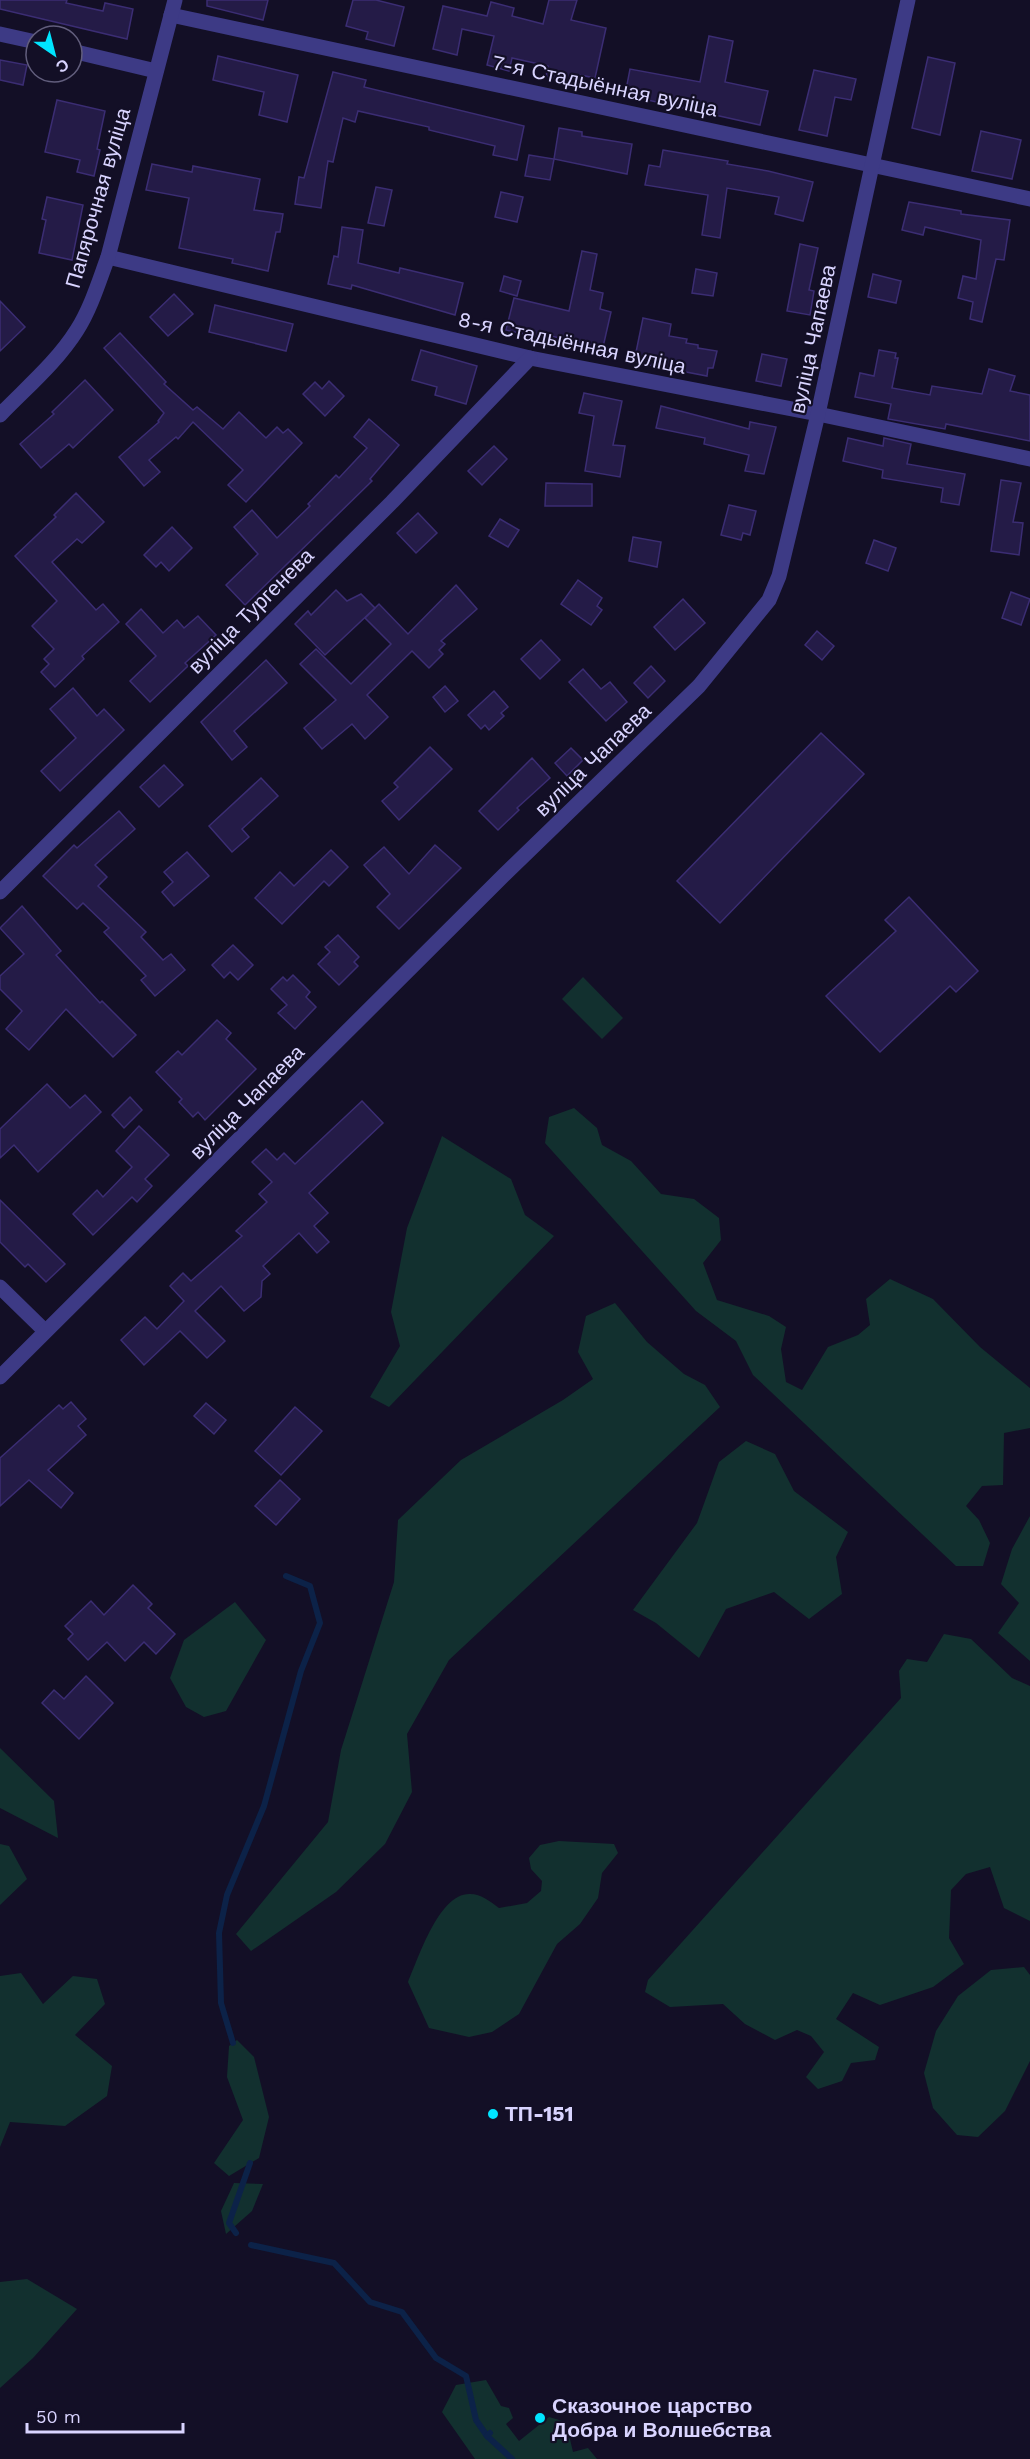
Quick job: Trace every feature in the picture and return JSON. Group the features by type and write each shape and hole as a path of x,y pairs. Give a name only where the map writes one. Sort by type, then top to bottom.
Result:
{"street":[{"name":"Папярочная вуліца","path":"0,415 46,369 78,329 108,257 175,0"},
{"name":"вуліца Чапаева","path":"0,1377 716,669 769,600 779,576 818,414 908,0"},
{"name":"7-я Стадыённая вуліца","path":"171,15 1030,199"},
{"path":"0,34 24,39"},
{"path":"84,54 156,70"},
{"name":"8-я Стадыённая вуліца","path":"108,257 530,358 818,414 1030,459"},
{"name":"вуліца Тургенева","path":"0,892 392,502 530,358"},
{"path":"0,1287 45,1331"}],"green space":[{"path":"583,977 623,1018 602,1039 562,999"},
{"path":"574,1108 597,1128 602,1145 631,1161 661,1194 694,1199 719,1218 721,1240 703,1263 717,1300 769,1316 786,1327 781,1349 786,1382 802,1390 828,1347 858,1335 870,1325 866,1299 890,1279 933,1299 980,1347 1030,1388 1030,1428 1004,1433 1003,1485 982,1486 966,1506 979,1520 990,1543 983,1566 956,1566 753,1375 736,1341 696,1311 545,1143 549,1117"},
{"path":"442,1136 511,1179 525,1215 554,1236 389,1407 370,1397 400,1346 391,1312 407,1228"},
{"path":"615,1303 647,1342 684,1374 705,1385 720,1407 449,1660 407,1734 412,1792 385,1844 336,1892 251,1951 236,1934 328,1822 341,1750 394,1582 398,1520 461,1460 563,1400 593,1379 578,1352 586,1316"},
{"path":"746,1441 775,1454 794,1491 848,1532 836,1557 842,1594 809,1619 774,1592 726,1609 699,1658 656,1623 633,1610 697,1523 719,1462"},
{"path":"1030,1516 1030,1661 998,1633 1019,1603 1001,1584 1012,1549"},
{"path":"235,1602 266,1640 226,1711 204,1717 186,1707 170,1678 184,1640"},
{"path":"944,1634 971,1639 1012,1678 1030,1686 1030,1921 1004,1908 990,1867 966,1874 951,1890 949,1938 964,1964 933,1987 880,2005 853,1993 836,2019 879,2047 875,2060 851,2063 842,2081 818,2089 806,2077 824,2052 811,2036 797,2030 775,2040 745,2024 723,2004 670,2007 645,1992 648,1980 901,1698 899,1671 907,1659 927,1662"},
{"path":"0,1748 54,1801 58,1838 0,1808"},
{"path":"559,1841 614,1844 618,1853 602,1873 598,1898 580,1924 557,1944 519,2014 492,2032 469,2037 429,2028 408,1982 424,1943 440,1915 459,1896 470,1894 482,1897 499,1908 527,1903 541,1891 542,1881 531,1869 529,1858 540,1845"},
{"path":"0,1844 9,1846 27,1879 0,1905"},
{"path":"1024,1967 1030,1975 1030,2061 1005,2111 978,2137 957,2135 933,2108 924,2073 936,2031 958,1996 991,1970"},
{"path":"21,1973 43,2004 73,1976 97,1979 105,2004 75,2035 112,2066 107,2096 65,2126 10,2122 0,2147 0,1976"},
{"path":"237,2040 254,2057 269,2117 259,2158 229,2176 214,2163 243,2120 227,2077 229,2046"},
{"path":"234,2183 263,2184 252,2211 226,2234 221,2211"},
{"path":"27,2279 77,2309 33,2358 0,2388 0,2282"},
{"path":"486,2380 501,2406 509,2408 513,2418 506,2424 519,2441 549,2417 566,2422 573,2452 588,2448 597,2459 475,2459 442,2412 456,2385"}],"building":[{"path":"0,0 67,0 66,3 103,11 105,3 133,9 127,39 84,29 84,24 64,24 0,9"},
{"path":"207,0 268,0 263,20 207,6"},
{"path":"353,0 376,0 404,7 394,46 366,39 368,32 346,26"},
{"path":"549,0 577,0 571,20 606,28 595,78 580,75 578,84 546,76 548,66 512,58 509,71 487,65 494,36 462,29 457,55 433,49 443,6 487,16 491,2 514,8 512,16 543,24"},
{"path":"709,36 733,41 725,82 768,91 760,125 625,95 630,69 700,82"},
{"path":"218,56 298,75 287,122 259,115 264,92 213,80"},
{"path":"928,57 955,63 940,135 912,128"},
{"path":"0,60 24,64 23,85 0,80"},
{"path":"814,70 856,79 851,100 835,97 827,136 799,130"},
{"path":"333,72 366,80 364,87 524,126 517,160 493,155 495,146 429,130 429,127 358,111 355,122 343,118 333,162 328,161 321,208 295,204 299,177 304,178"},
{"path":"57,100 105,111 94,176 77,172 80,160 45,152"},
{"path":"559,128 582,132 582,136 632,144 627,174 554,159"},
{"path":"981,131 1021,140 1012,179 972,171"},
{"path":"663,150 728,161 727,164 813,182 803,221 775,214 779,197 727,188 720,238 702,235 708,195 645,185 649,165 660,167"},
{"path":"529,155 554,159 550,180 525,176"},
{"path":"152,164 192,172 193,166 260,179 254,210 283,214 280,232 276,232 268,271 232,263 233,259 179,248 189,198 146,190"},
{"path":"376,187 392,190 384,226 368,223"},
{"path":"501,192 523,197 517,222 495,217"},
{"path":"47,197 83,205 72,260 39,253 46,220 42,219"},
{"path":"909,202 961,211 961,214 1010,220 1004,260 996,259 982,322 970,319 973,302 958,298 963,276 976,279 981,240 925,227 923,235 902,230"},
{"path":"342,227 363,230 358,263 399,273 400,268 463,283 455,315 352,285 351,289 328,284 334,256 338,257"},
{"path":"800,244 818,248 809,290 814,291 810,315 787,311"},
{"path":"582,251 597,254 590,290 603,293 600,309 611,312 603,347 541,334 540,338 506,330 514,298 569,311"},
{"path":"696,269 717,273 713,296 692,293"},
{"path":"873,274 901,281 896,303 868,297"},
{"path":"504,276 521,281 517,296 500,291"},
{"path":"174,294 193,314 168,336 150,317"},
{"path":"0,301 25,327 0,351"},
{"path":"215,305 293,324 286,351 209,332"},
{"path":"643,318 671,324 669,336 687,339 686,343 698,345 698,348 717,351 713,368 708,368 707,376 634,362"},
{"path":"120,333 166,382 164,384 193,410 197,407 223,429 239,412 266,438 277,427 283,433 288,429 302,443 246,502 228,485 243,470 193,422 178,439 176,437 149,460 160,472 144,486 119,457 159,422 164,413 104,348"},
{"path":"421,350 477,366 466,404 435,395 437,387 412,380"},
{"path":"879,350 896,353 895,358 898,358 892,388 930,395 932,386 982,394 989,369 1015,376 1010,391 1030,395 1030,441 946,424 945,429 888,419 891,404 855,397 860,373 874,376"},
{"path":"762,354 787,359 781,386 756,381"},
{"path":"85,380 113,410 73,448 69,444 41,468 20,444 54,414 52,412"},
{"path":"329,381 344,396 325,416 303,394 315,382 322,389"},
{"path":"584,393 622,401 613,445 625,446 620,477 585,471 594,416 579,413"},
{"path":"661,406 749,429 750,422 776,427 764,474 745,471 749,455 704,444 705,438 656,428"},
{"path":"369,419 399,445 370,479 372,481 245,605 226,585 258,554 234,527 252,510 277,538 310,506 308,504 336,475 339,478 367,448 354,437"},
{"path":"848,438 883,446 884,438 911,444 907,464 965,474 959,505 941,502 943,488 882,478 883,470 843,461"},
{"path":"494,446 507,459 482,485 468,471"},
{"path":"1001,480 1021,483 1013,522 1023,523 1019,555 991,551"},
{"path":"546,483 592,484 592,506 545,506"},
{"path":"76,493 104,522 82,543 77,539 52,562 96,610 103,604 119,622 82,656 84,659 55,687 41,672 49,664 44,659 54,649 32,626 57,601 15,556 56,517 54,515"},
{"path":"729,505 756,511 750,535 743,533 741,540 721,535"},
{"path":"418,513 437,533 416,553 397,533"},
{"path":"500,519 519,530 508,547 489,536"},
{"path":"172,527 192,548 169,571 161,562 156,567 144,555"},
{"path":"633,537 661,542 657,567 629,561"},
{"path":"874,540 896,548 888,571 866,563"},
{"path":"578,580 602,598 597,606 602,610 591,625 561,604"},
{"path":"456,585 477,609 441,641 445,644 439,650 443,654 429,668 412,651 367,695 388,717 365,739 352,724 322,749 304,728 336,700 300,664 316,649 351,684 391,644 365,618 379,604 408,634"},
{"path":"336,590 347,601 361,594 375,608 325,655 295,624 308,611 311,615"},
{"path":"1011,592 1030,599 1021,625 1002,618"},
{"path":"683,599 705,623 675,650 654,627"},
{"path":"141,609 163,633 177,620 184,628 198,616 216,635 185,663 188,666 150,702 130,681 156,656 126,624"},
{"path":"817,631 834,646 822,660 805,645"},
{"path":"541,640 560,660 540,679 521,659"},
{"path":"266,660 287,683 234,731 247,747 232,760 201,722"},
{"path":"651,666 665,681 648,698 634,683"},
{"path":"583,669 601,689 610,682 627,702 606,721 569,682"},
{"path":"445,686 458,701 445,712 433,697"},
{"path":"73,688 97,716 104,709 124,730 60,791 41,771 76,738 50,709"},
{"path":"494,691 508,707 501,713 504,716 489,730 485,725 481,729 468,715"},
{"path":"821,733 864,774 720,923 677,881"},
{"path":"430,747 452,769 399,820 382,801 398,787 394,783"},
{"path":"571,748 583,760 567,776 555,763"},
{"path":"532,758 550,778 517,808 519,810 498,830 479,811"},
{"path":"164,765 183,785 159,807 140,787"},
{"path":"261,778 278,796 242,829 249,837 232,852 209,826"},
{"path":"119,811 135,829 95,865 107,877 98,886 146,932 141,937 163,960 171,954 185,970 155,996 141,980 146,976 104,932 109,928 83,903 77,909 43,876 74,845 77,848"},
{"path":"435,845 461,868 399,929 377,907 390,894 364,865 384,847 409,874"},
{"path":"331,850 348,867 329,886 324,881 282,924 255,898 280,872 294,886"},
{"path":"187,852 209,876 174,906 162,892 173,882 164,872"},
{"path":"909,897 978,971 956,992 950,986 880,1052 826,996 896,931 885,920"},
{"path":"22,906 61,951 56,955 100,1003 102,1001 136,1035 113,1057 66,1009 29,1050 6,1029 22,1011 0,989 0,976 24,954 0,928"},
{"path":"338,935 359,957 354,962 358,966 339,985 318,964 330,952 325,947"},
{"path":"233,945 253,965 238,980 230,972 224,978 212,965"},
{"path":"293,975 310,992 306,997 316,1007 295,1029 278,1013 287,1005 271,989 283,977 287,981"},
{"path":"217,1020 231,1033 226,1039 256,1069 205,1120 198,1112 193,1117 179,1102 182,1099 156,1072 178,1051 182,1055"},
{"path":"47,1084 70,1108 85,1095 101,1112 38,1172 14,1145 0,1158 0,1129"},
{"path":"130,1097 142,1110 124,1128 112,1115"},
{"path":"362,1101 383,1123 309,1193 328,1213 314,1226 329,1242 317,1253 299,1233 263,1266 270,1274 262,1281 261,1297 244,1311 221,1286 195,1311 225,1341 207,1358 180,1331 144,1365 121,1340 145,1317 157,1329 184,1301 170,1286 183,1273 191,1281 242,1236 236,1231 267,1202 259,1194 272,1182 252,1162 266,1149 277,1160 284,1153 295,1164"},
{"path":"139,1126 169,1155 145,1179 152,1186 137,1202 132,1197 93,1235 73,1214 97,1190 103,1197 132,1167 116,1151"},
{"path":"0,1200 65,1264 46,1282 28,1264 25,1267 0,1242"},
{"path":"71,1402 86,1419 78,1426 86,1435 48,1470 73,1493 61,1508 29,1480 0,1506 0,1458 59,1405 63,1409"},
{"path":"206,1403 226,1420 214,1434 194,1416"},
{"path":"295,1407 322,1431 281,1475 255,1451"},
{"path":"280,1480 300,1499 276,1525 255,1506"},
{"path":"133,1585 152,1604 148,1608 175,1634 156,1654 144,1642 125,1661 107,1642 88,1660 68,1639 73,1634 65,1626 91,1601 104,1615"},
{"path":"86,1676 113,1703 79,1739 42,1703 54,1690 64,1699"}],"waterway":[{"path":"233,2043 221,2003 219,1933 227,1895 264,1806 301,1671 320,1623 310,1586 286,1576"},
{"path":"236,2233 229,2223 250,2163"},
{"path":"251,2245 334,2263 370,2302 402,2312 436,2358 466,2376 476,2420 487,2436"},
{"path":"490,2433 487,2436 512,2459"}],"place":[{"name":"ТП-151","path":"493,2114"},
{"name":"Сказочное царство Добра и Волшебства","path":"540,2418"}]}
